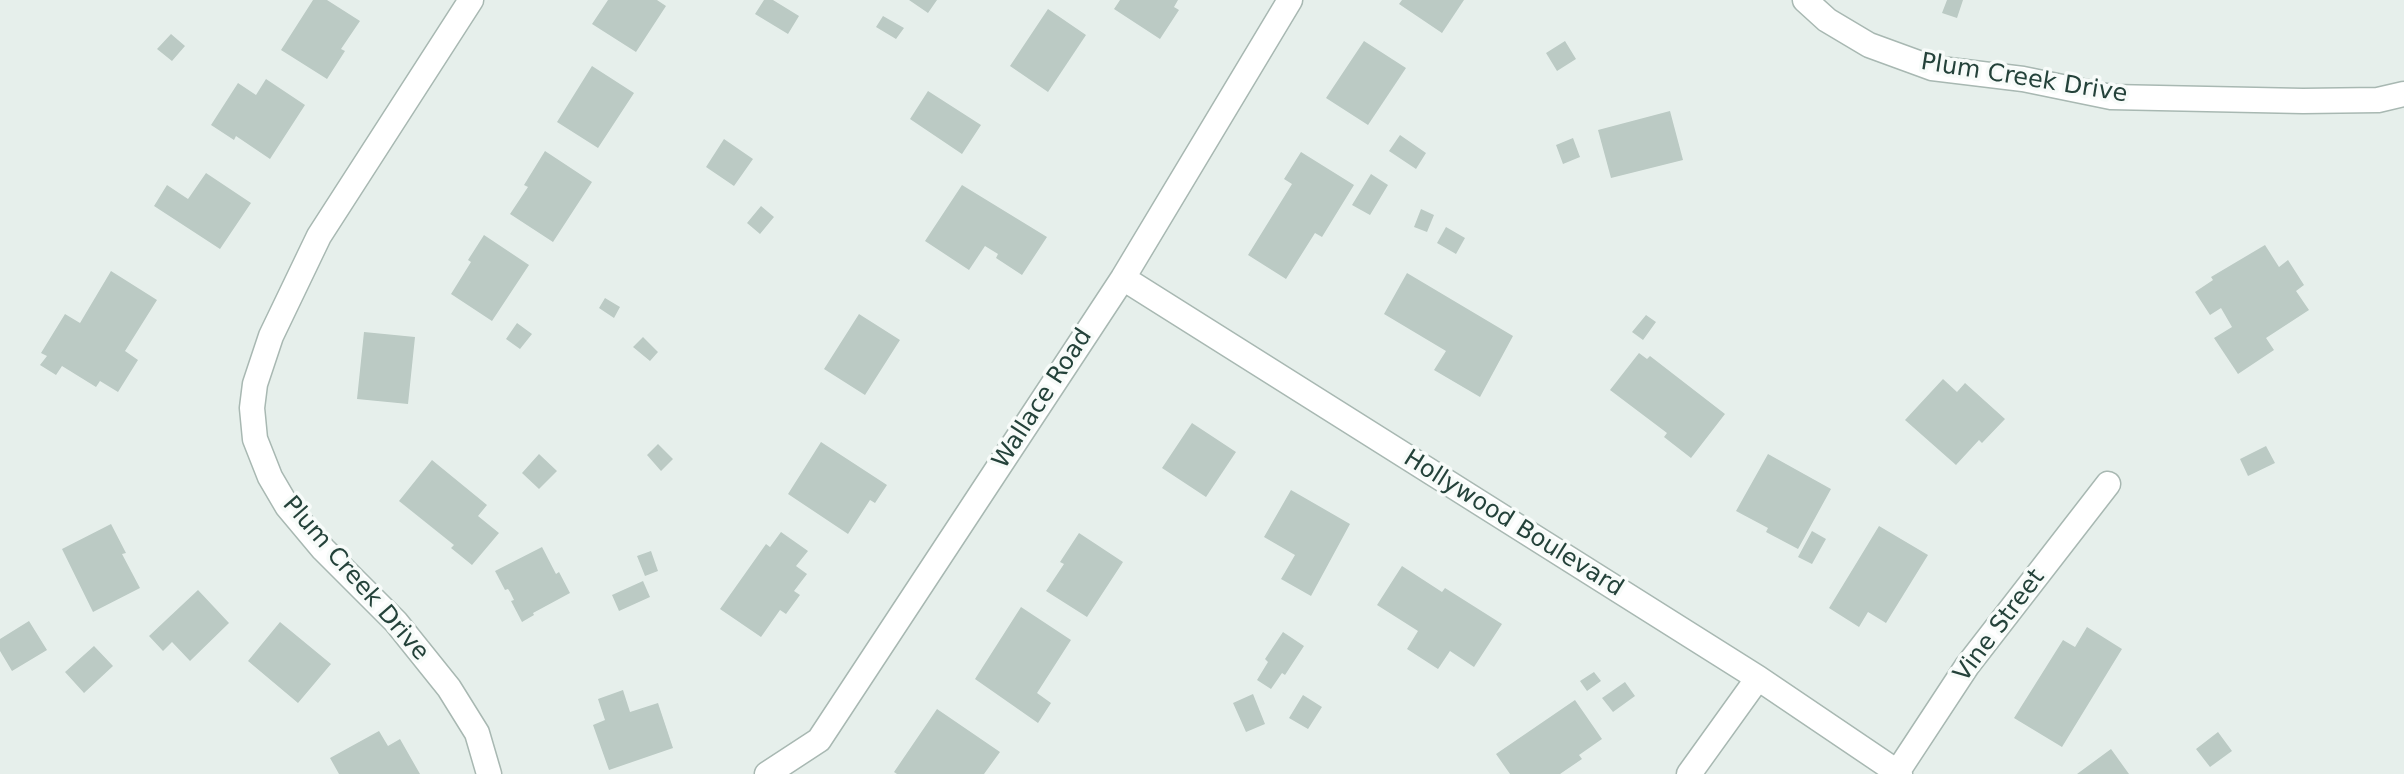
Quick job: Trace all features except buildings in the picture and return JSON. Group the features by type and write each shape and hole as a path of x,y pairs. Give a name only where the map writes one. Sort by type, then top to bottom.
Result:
{"street":[{"name":"Plum Creek Drive","path":"471,0 319,236 271,336 255,384 252,408 255,439 270,477 287,506 323,549 396,622 449,688 477,733 489,774"},
{"name":"Wallace Road","path":"767,774 819,740 1123,278 1290,0"},
{"name":"Plum Creek Drive","path":"1805,0 1827,20 1869,45 1932,68 2023,79 2111,97 2303,101 2378,100 2404,94"},
{"name":"Hollywood Boulevard","path":"1123,278 1758,678 1899,773"},
{"name":"Vine Street","path":"1899,773 1967,666 2108,484"},
{"path":"1689,774 1758,678"}]}
